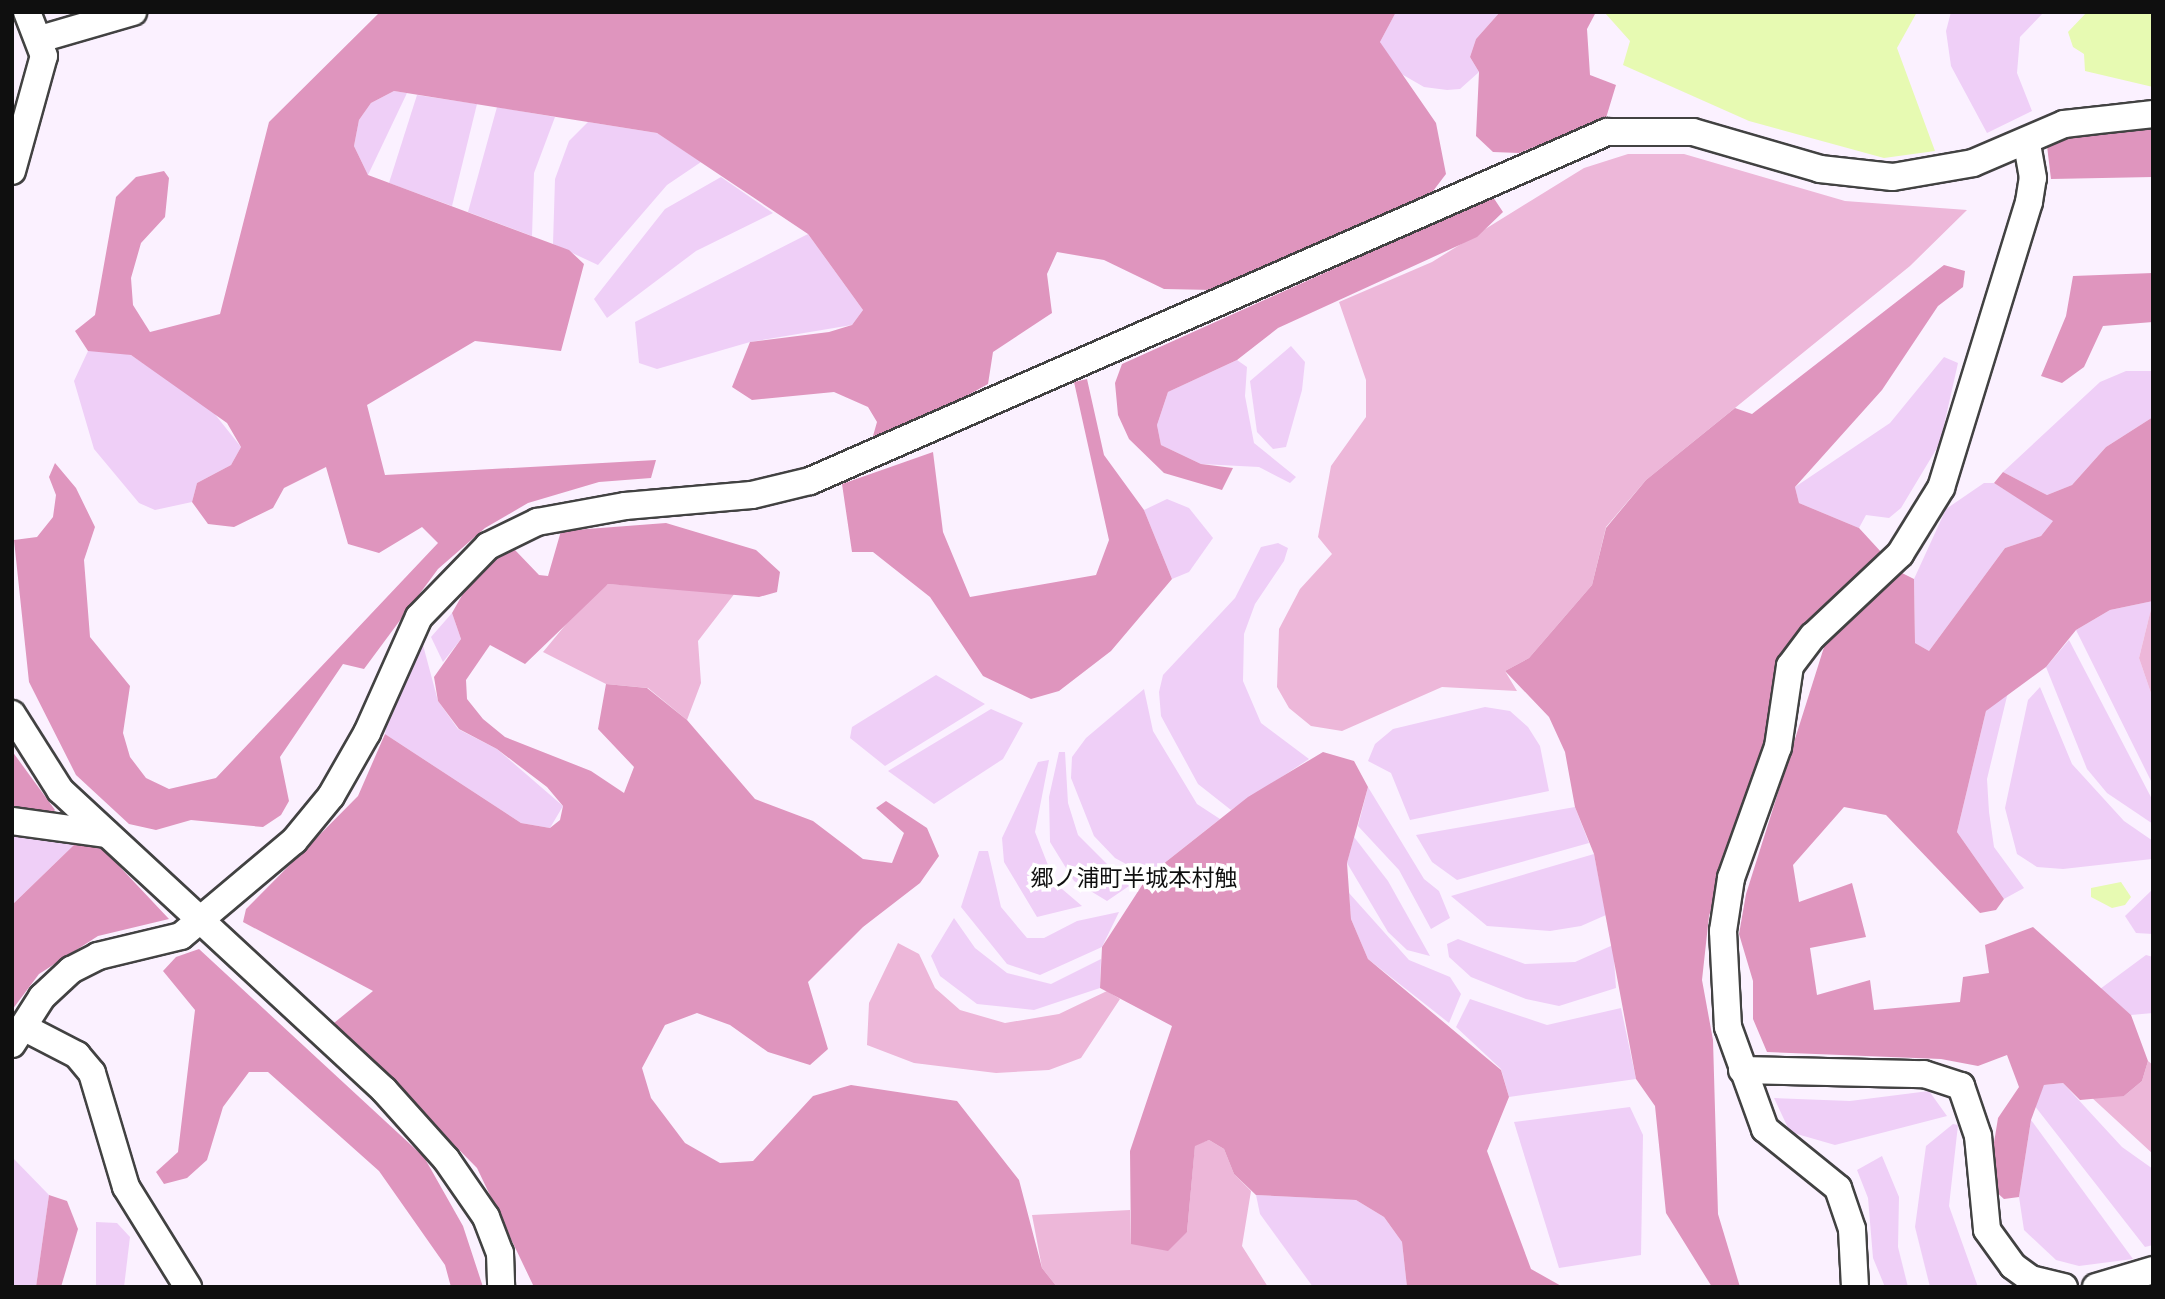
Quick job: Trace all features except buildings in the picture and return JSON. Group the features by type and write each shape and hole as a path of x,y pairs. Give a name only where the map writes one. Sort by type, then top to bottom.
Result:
{"street":[{"path":"12,171 33,111 44,56 40,39 27,12"},
{"path":"40,39 133,12"},
{"path":"188,1287 125,1187 92,1073 77,1055 18,1035 71,970 98,956 181,936 200,923 293,841 331,796 419,617 488,546 537,522 752,495 810,481 1607,132 1724,137 1860,176 1932,174 2027,143 2064,124 2153,114"},
{"path":"1855,1287 1852,1228 1839,1188 1765,1129 1742,1070 1728,1027 1723,931 1731,878 1777,747 1790,666 1813,636 1900,554 1941,488 2029,202 2033,178 2027,143"},
{"path":"12,714 60,790 200,923 384,1090 446,1159 486,1217 499,1253 501,1287"},
{"path":"12,821 108,834"},
{"path":"1742,1070 1924,1073 1961,1086 1978,1136 1987,1230 2013,1266 2031,1279 2064,1287"},
{"path":"2096,1287 2153,1270"}],"shaded area":[{"path":"380,12 1396,12 1380,42 1436,123 1446,174 1430,195 1213,290 1164,289 1104,260 1057,252 1047,274 1052,313 993,352 988,384 897,434 873,436 877,422 868,407 834,392 752,400 732,387 750,342 829,332 852,325 863,310 808,234 657,133 394,91 371,103 359,120 354,146 368,175 569,250 584,264 561,351 475,341 367,405 385,475 656,460 651,478 599,482 528,503 485,528 438,569 364,669 343,664 280,757 289,801 281,815 263,827 191,820 156,830 129,824 76,775 29,682 14,540 37,537 53,517 56,495 49,477 55,463 76,488 95,527 84,560 90,637 130,686 123,733 130,757 146,778 169,789 216,778 438,543 422,527 379,553 348,544 326,467 284,488 273,508 234,527 208,524 192,502 197,483 231,465 241,447 227,423 131,355 88,351 75,331 95,315 116,197 136,177 164,171 169,178 165,217 141,243 131,278 133,305 150,332 220,314 269,122"},
{"path":"1396,12 1500,12 1476,39 1470,57 1479,72 1460,89 1447,90 1424,87 1398,72 1380,42"},
{"path":"1500,12 1596,12 1587,29 1590,75 1616,85 1606,118 1519,153 1493,152 1476,136 1479,72 1470,57 1476,39"},
{"path":"1917,12 1897,48 1935,151 1884,158 1749,121 1623,65 1630,41 1605,13"},
{"path":"1951,12 2044,12 2020,37 2017,73 2032,111 1987,133 1951,66 1946,31"},
{"path":"2087,12 2153,12 2153,87 2085,71 2084,54 2073,47 2068,32"},
{"path":"394,91 407,93 368,175 354,146 359,120 371,103"},
{"path":"417,95 477,104 452,206 389,183"},
{"path":"497,107 555,117 534,173 532,236 468,212"},
{"path":"588,122 657,133 701,162 667,185 598,265 553,244 555,179 569,141"},
{"path":"2153,129 2153,177 2051,179 2047,146 2072,132"},
{"path":"1628,154 1684,154 1845,201 1967,210 1910,266 1646,480 1606,527 1592,585 1529,658 1505,671 1517,691 1442,687 1342,731 1311,726 1289,708 1277,687 1279,629 1300,589 1332,554 1318,537 1331,466 1366,417 1366,380 1339,302 1432,262 1584,168"},
{"path":"721,177 773,213 696,251 607,318 594,299 665,209"},
{"path":"1493,197 1503,212 1477,237 1278,328 1237,360 1168,392 1157,425 1161,445 1201,464 1233,468 1222,490 1164,473 1129,439 1118,415 1115,383 1122,364"},
{"path":"808,234 863,310 852,325 750,342 657,369 639,363 635,322"},
{"path":"1944,265 1965,271 1963,287 1938,306 1882,390 1795,487 1799,503 1859,528 1882,553 1803,627 1776,672 1773,722 1709,916 1702,980 1713,1040 1718,1214 1740,1287 1712,1287 1666,1213 1655,1106 1636,1079 1594,854 1575,807 1565,752 1549,717 1505,671 1529,658 1592,585 1606,528 1646,480 1735,408 1752,414"},
{"path":"2153,273 2153,322 2103,326 2084,367 2062,383 2041,376 2066,316 2073,276"},
{"path":"1291,346 1305,362 1302,390 1286,447 1273,449 1257,432 1250,381"},
{"path":"108,350 131,355 210,408 241,447 231,465 197,483 192,502 155,510 139,503 94,449 74,381 88,351"},
{"path":"1944,357 1958,363 1940,443 1901,508 1889,518 1866,515 1859,528 1799,503 1795,487 1890,423"},
{"path":"1237,360 1247,367 1245,396 1254,443 1296,477 1290,483 1259,467 1201,464 1161,445 1157,425 1168,392"},
{"path":"2126,371 2153,371 2153,417 2106,447 2072,485 2047,495 2003,472 2100,382"},
{"path":"1087,379 1104,455 1144,510 1172,579 1111,651 1059,691 1031,699 983,676 930,597 873,552 852,552 842,484 933,452 943,532 970,597 1096,575 1109,540 1074,382"},
{"path":"2153,417 2153,601 2110,610 2076,630 2046,667 1986,711 1957,832 2004,899 1996,910 1980,913 1886,815 1844,807 1793,865 1799,902 1852,883 1866,937 1810,948 1817,995 1870,980 1874,1010 1960,1002 1963,977 1989,973 1985,945 2033,927 2131,1015 2148,1061 2142,1081 2124,1096 2080,1100 2063,1083 2044,1085 2031,1120 2019,1197 2004,1199 1994,1190 1992,1155 1998,1118 2019,1087 2007,1055 1978,1066 1941,1059 1767,1052 1753,1019 1753,981 1739,934 1746,894 1825,644 1902,573 1914,579 1915,643 1929,651 2005,548 2041,536 2053,521 1994,483 2003,472 2047,495 2072,485 2106,447"},
{"path":"1984,483 1994,483 2054,520 2041,536 2005,548 1929,651 1915,643 1914,579 1946,509"},
{"path":"1167,499 1189,508 1213,538 1189,572 1172,579 1144,510"},
{"path":"666,523 756,550 780,572 777,592 759,597 608,584 525,664 490,645 466,680 467,699 483,719 505,737 591,771 624,793 634,767 598,729 606,684 647,688 687,720 755,799 813,821 863,859 892,863 904,833 876,808 886,801 927,828 939,856 920,883 863,927 808,982 828,1049 810,1065 768,1052 730,1025 697,1013 665,1025 642,1068 651,1098 685,1143 720,1163 753,1161 813,1096 851,1085 957,1101 1019,1180 1042,1268 1057,1287 534,1287 477,1168 334,1023 373,991 243,922 246,909 358,796 385,734 521,823 550,828 560,820 563,806 547,787 497,749 459,729 438,701 434,677 461,639 452,613 469,583 500,556 515,550 539,575 548,576 561,531"},
{"path":"1278,543 1288,548 1284,561 1255,604 1244,634 1243,681 1261,723 1309,759 1231,810 1198,784 1161,716 1159,692 1163,675 1235,598 1261,547"},
{"path":"608,584 735,593 698,641 701,683 687,720 648,688 606,684 543,652 587,599"},
{"path":"2153,601 2139,658 2153,699 2153,785 2076,630 2110,610"},
{"path":"2153,601 2153,699 2139,658"},
{"path":"452,613 461,639 443,662 431,637"},
{"path":"2069,640 2153,801 2153,824 2107,793 2087,769 2046,667"},
{"path":"423,645 438,701 458,729 497,749 563,806 550,828 521,823 385,734 393,698"},
{"path":"936,675 985,704 885,766 850,738 852,727"},
{"path":"2040,687 2072,764 2124,821 2153,841 2152,859 2063,869 2037,867 2017,854 2005,808 2028,700"},
{"path":"2009,688 1987,779 1994,847 2024,888 2004,899 1957,832 1986,711"},
{"path":"1144,689 1153,731 1197,804 1220,819 1148,876 1115,858 1094,836 1071,778 1072,757 1086,738"},
{"path":"1485,707 1510,711 1528,727 1540,746 1549,791 1410,820 1391,773 1368,761 1375,744 1393,729"},
{"path":"991,709 1023,723 1003,759 934,804 888,771"},
{"path":"12,751 55,810 49,817 12,808"},
{"path":"1059,752 1065,752 1068,803 1078,835 1129,886 1107,901 1074,881 1050,842 1049,797"},
{"path":"1323,752 1354,761 1368,787 1347,863 1351,919 1368,959 1501,1070 1509,1097 1487,1151 1531,1269 1563,1287 1407,1287 1402,1242 1384,1217 1356,1200 1256,1195 1234,1174 1224,1149 1209,1140 1195,1146 1187,1232 1168,1251 1131,1244 1130,1151 1172,1026 1100,988 1102,947 1148,876 1248,797"},
{"path":"1049,760 1035,832 1055,883 1082,906 1037,917 1004,862 1002,838 1038,762"},
{"path":"1368,787 1424,879 1439,891 1450,918 1431,929 1399,870 1358,826"},
{"path":"1575,807 1589,843 1457,880 1432,862 1416,835"},
{"path":"12,834 59,834 76,843 12,905"},
{"path":"1354,837 1388,881 1430,956 1407,950 1388,932 1347,863"},
{"path":"76,843 103,849 169,919 98,936 39,974 12,1010 12,905"},
{"path":"979,851 988,851 1001,907 1027,938 1044,938 1077,921 1119,912 1102,947 1040,975 1007,964 961,907"},
{"path":"1594,854 1606,915 1581,926 1550,931 1487,926 1451,896"},
{"path":"2121,882 2131,897 2125,905 2112,908 2091,897 2091,888"},
{"path":"2153,889 2153,934 2136,933 2125,916"},
{"path":"1349,893 1409,960 1450,977 1461,994 1449,1023 1368,959 1351,919"},
{"path":"954,918 975,948 1007,973 1051,984 1101,959 1100,988 1034,1010 977,1004 940,976 931,956"},
{"path":"1458,939 1525,964 1575,962 1613,945 1616,988 1559,1006 1526,999 1471,977 1449,957 1447,944"},
{"path":"898,943 919,954 935,988 960,1010 1005,1023 1059,1014 1107,991 1120,999 1081,1058 1049,1070 996,1073 914,1063 867,1045 869,1003"},
{"path":"199,949 424,1157 463,1226 483,1287 451,1287 445,1265 379,1171 268,1072 249,1072 223,1107 207,1160 187,1178 164,1184 156,1172 178,1152 195,1010 163,971 176,957"},
{"path":"2146,955 2153,957 2153,1013 2131,1015 2100,989"},
{"path":"1470,999 1547,1025 1621,1008 1636,1079 1509,1097 1501,1069 1456,1027"},
{"path":"2148,1061 2153,1065 2153,1154 2090,1096 2124,1096 2142,1081"},
{"path":"2063,1083 2122,1147 2153,1169 2153,1245 2145,1247 2034,1105 2044,1085"},
{"path":"1929,1091 1947,1116 1835,1145 1790,1132 1774,1098 1850,1101"},
{"path":"1630,1107 1643,1135 1641,1255 1559,1268 1514,1122"},
{"path":"2031,1120 2133,1259 2079,1266 2056,1260 2024,1230 2019,1197"},
{"path":"1953,1124 1958,1125 1949,1206 1978,1287 1930,1287 1915,1227 1926,1146"},
{"path":"1209,1140 1224,1149 1234,1174 1251,1191 1242,1246 1268,1287 1057,1287 1042,1268 1032,1215 1130,1210 1131,1244 1187,1232 1195,1145"},
{"path":"1882,1156 1899,1197 1898,1247 1908,1287 1885,1287 1873,1258 1868,1198 1857,1170"},
{"path":"12,1157 49,1195 36,1287 12,1287"},
{"path":"49,1195 67,1201 78,1229 61,1287 36,1287"},
{"path":"1256,1195 1356,1200 1384,1217 1402,1242 1407,1287 1313,1287 1260,1214"},
{"path":"96,1222 117,1223 130,1237 124,1287 96,1287"}],"district":[{"name":"郷ノ浦町半城本村触","path":"1134,876"}]}
